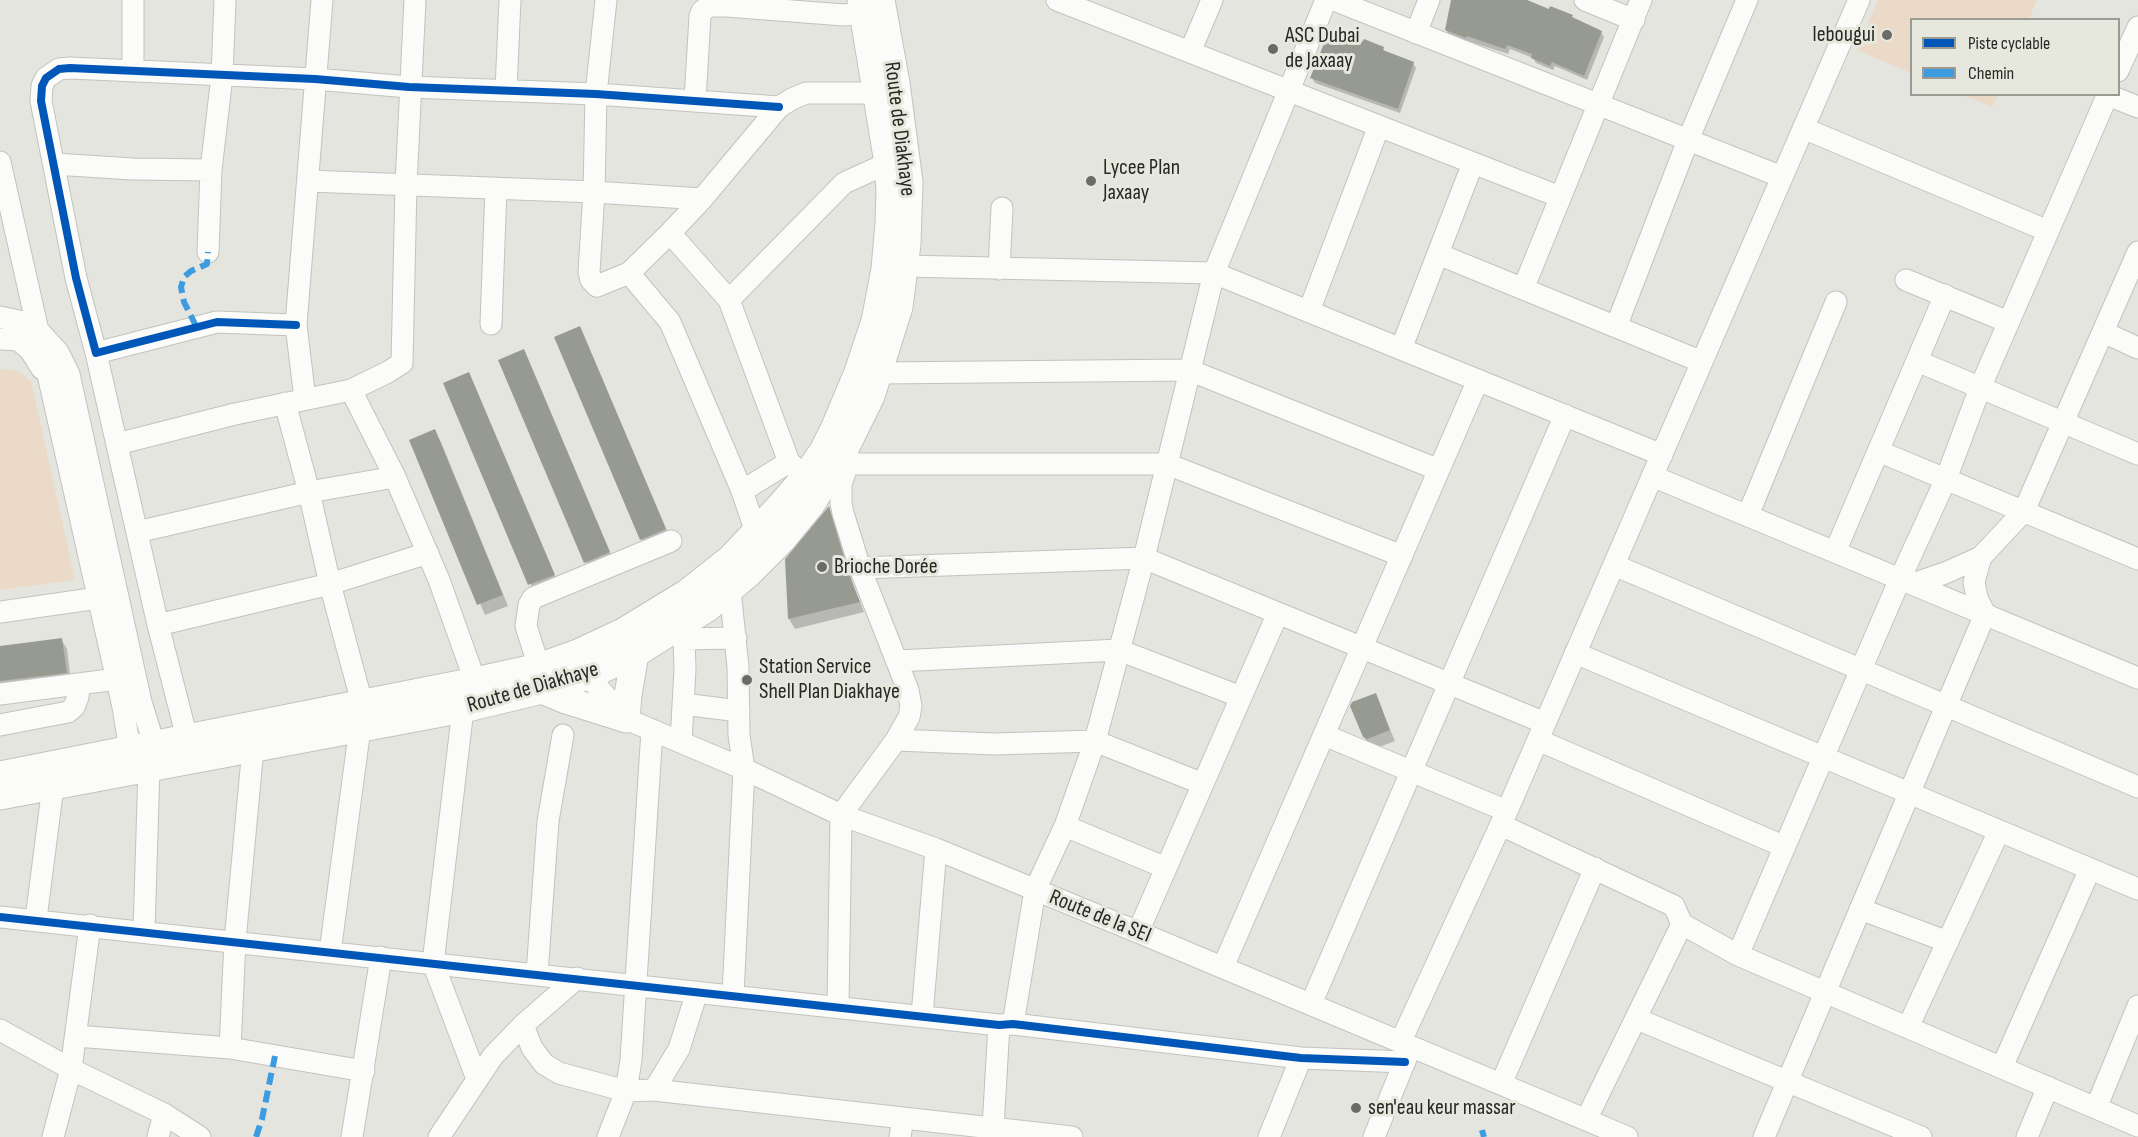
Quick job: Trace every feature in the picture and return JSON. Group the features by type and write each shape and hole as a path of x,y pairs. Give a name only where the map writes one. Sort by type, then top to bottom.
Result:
{"main road":[{"name":"Route de Diakhaye","path":"583,664 623,633 687,593 723,565 756,532 797,470 823,451 836,426 858,372 875,321 885,270 889,223 888,163 868,4"},
{"name":"Route de Diakhaye","path":"0,796 53,786 187,738 361,716 463,709 540,678 583,664 635,654 682,632 747,575 782,540 844,462 880,374 899,307 909,204 907,160 868,4"},
{"path":"540,678 566,700 626,719 627,694 635,654"},
{"name":"Route de Diakhaye","path":"0,775 144,754 253,748 475,681 540,678"}],"street":[{"path":"133,0 133,71"},
{"path":"208,252 212,170 222,76 225,0"},
{"path":"321,0 296,325 295,401 309,492 361,716 330,952"},
{"path":"117,444 235,414 351,390 402,363 406,185 415,0"},
{"path":"506,90 510,0"},
{"path":"606,0 596,94 594,192 589,272 591,280 597,286 629,273 670,233 702,199 779,107 806,93 878,93"},
{"path":"1057,0 1101,8 1190,52 1560,197"},
{"path":"1190,52 1212,0"},
{"path":"993,1128 1006,1024 1035,891 1065,826 1095,741 1144,558 1214,273 1326,0"},
{"path":"1334,0 1782,177"},
{"path":"1416,33 1429,0"},
{"path":"1523,289 1638,10 1585,0"},
{"path":"1616,327 1688,140 1747,0"},
{"path":"1374,1137 1406,1050 1504,818 1859,0"},
{"path":"694,100 700,16 709,6 717,3 844,15 868,4"},
{"path":"2120,67 2138,27"},
{"path":"187,738 158,625 96,353 76,278 40,101 42,86 46,78 59,69 133,71 315,79 410,87 596,94 779,107"},
{"path":"1738,955 1861,669 1907,582 1980,388 2108,96"},
{"path":"2110,96 2138,107"},
{"path":"1309,312 1379,126"},
{"path":"1803,128 2048,231"},
{"path":"0,162 117,679 144,754"},
{"path":"729,300 844,183 888,163"},
{"path":"1401,349 1473,163"},
{"path":"54,164 133,169 212,170"},
{"path":"308,181 594,192 702,199"},
{"path":"491,324 496,188"},
{"path":"999,268 1002,208"},
{"path":"670,233 729,300 797,470 742,491"},
{"path":"1907,582 1945,573 1981,557 2024,511 2138,252"},
{"path":"1438,254 1702,362"},
{"path":"904,266 1214,273 1662,454"},
{"path":"629,273 670,322 742,491 756,532"},
{"path":"1906,280 2008,322"},
{"path":"1835,552 1945,295"},
{"path":"1748,515 1836,302"},
{"path":"0,317 23,322 37,329 58,352 69,374 141,702 144,754 144,931"},
{"path":"96,353 217,322 296,325"},
{"path":"2103,332 2138,348"},
{"path":"0,339 18,340 30,350 49,382"},
{"path":"1917,362 2138,454"},
{"path":"880,374 1190,370 1439,470"},
{"path":"1223,967 1478,380"},
{"path":"351,390 395,477 428,554 459,632 475,681"},
{"path":"1311,1004 1565,415"},
{"path":"1878,451 2138,559"},
{"path":"838,1007 841,815 896,740 909,717 911,706 908,690 860,568 840,503 844,462 1167,464 1402,555"},
{"path":"1652,476 2138,678"},
{"path":"137,532 309,492 395,477"},
{"path":"540,678 526,626 529,605 533,598 671,541"},
{"path":"158,625 330,584 428,554"},
{"path":"1764,1137 1985,614 1977,598 1974,582 1981,557"},
{"path":"860,568 1144,558 1449,684 1541,732 1785,847"},
{"path":"1614,565 2138,787"},
{"path":"730,590 736,638 739,735 744,769 733,996"},
{"path":"0,612 98,598"},
{"path":"1138,932 1278,613"},
{"path":"681,742 685,669 682,632 736,638"},
{"path":"897,661 1119,650 1242,697"},
{"path":"1575,653 2090,869 2137,885"},
{"name":"Route de la SEI","path":"583,664 626,719 744,769 841,815 936,849 1311,1004 1406,1050 1501,1084 1627,1137"},
{"path":"0,694 117,679"},
{"path":"0,725 68,712 74,707 78,697 79,684"},
{"path":"683,704 738,711"},
{"path":"463,709 433,963 477,1079"},
{"path":"608,1137 626,1091 631,1060 652,730"},
{"path":"537,974 548,821 562,735"},
{"path":"1324,735 1412,772 1504,818 1595,868 1674,906 1682,924 1738,955 2138,1126"},
{"path":"896,740 993,744 1095,741 1203,784"},
{"path":"230,1048 235,941 253,748"},
{"path":"36,920 53,786"},
{"path":"1065,826 1166,868"},
{"path":"1908,1027 2000,831"},
{"path":"922,1016 936,849"},
{"path":"1501,1084 1595,868"},
{"path":"2001,1067 2090,869"},
{"path":"1860,909 1948,942"},
{"path":"0,917 1006,1024 1301,1058 1406,1050"},
{"path":"1586,1120 1682,924"},
{"path":"53,1137 71,1070 90,926"},
{"path":"352,1137 381,957"},
{"path":"440,1137 493,1056 523,1025 576,978"},
{"path":"654,1090 679,1049 697,992"},
{"path":"2096,1108 2138,1006"},
{"path":"1636,1019 1921,1137"},
{"path":"523,1025 532,1048 544,1064 558,1073 626,1091 654,1090 902,1127 993,1128 1072,1137"},
{"path":"0,1030 71,1070 164,1114 200,1137"},
{"path":"76,1036 230,1048 364,1071"},
{"path":"1269,1137 1301,1058"},
{"path":"2027,1137 2048,1087"},
{"path":"158,1137 164,1114"}],"shaded area":[{"name":"lebougui","path":"1878,0 2037,0 2029,18 1910,18 1910,73 1857,50"},
{"path":"1965,96 1998,96 1992,107"},
{"path":"0,370 18,371 31,381 75,580 0,590"}],"building":[{"path":"1451,0 1527,0 1573,15 1572,17 1602,31 1584,76 1552,62 1550,66 1531,58 1532,54 1507,45 1505,49 1445,30"},
{"path":"1330,29 1362,42 1364,39 1384,47 1383,50 1414,62 1398,109 1310,78"},
{"path":"580,326 666,529 640,540 554,337"},
{"path":"524,349 610,552 584,563 498,360"},
{"path":"469,372 555,575 528,585 443,383"},
{"path":"435,429 503,595 477,605 409,440"},
{"name":"Brioche Dorée","path":"829,506 848,572 860,602 788,619 785,559"},
{"path":"62,638 67,673 0,681 0,646"},
{"path":"1376,693 1390,730 1367,739 1363,737 1350,706 1352,702"}],"marked path":[{"path":"196,326 184,302 181,287 184,277 207,264 208,252"},
{"path":"256,1137 275,1056"},
{"path":"1482,1130 1484,1137"}],"cycle path":[{"path":"296,325 217,322 96,353 76,278 41,101 42,86 46,78 59,69 70,68 315,79 409,87 596,94 779,107"},
{"path":"0,917 999,1025 1013,1024 1301,1058 1405,1062"}],"place":[{"name":"lebougui","path":"1887,35"},
{"name":"ASC Dubai de Jaxaay","path":"1273,49"},
{"name":"Lycee Plan Jaxaay","path":"1091,181"},
{"name":"Brioche Dorée","path":"822,567"},
{"name":"Station Service Shell Plan Diakhaye","path":"747,680"},
{"name":"sen'eau keur massar","path":"1356,1108"}]}
